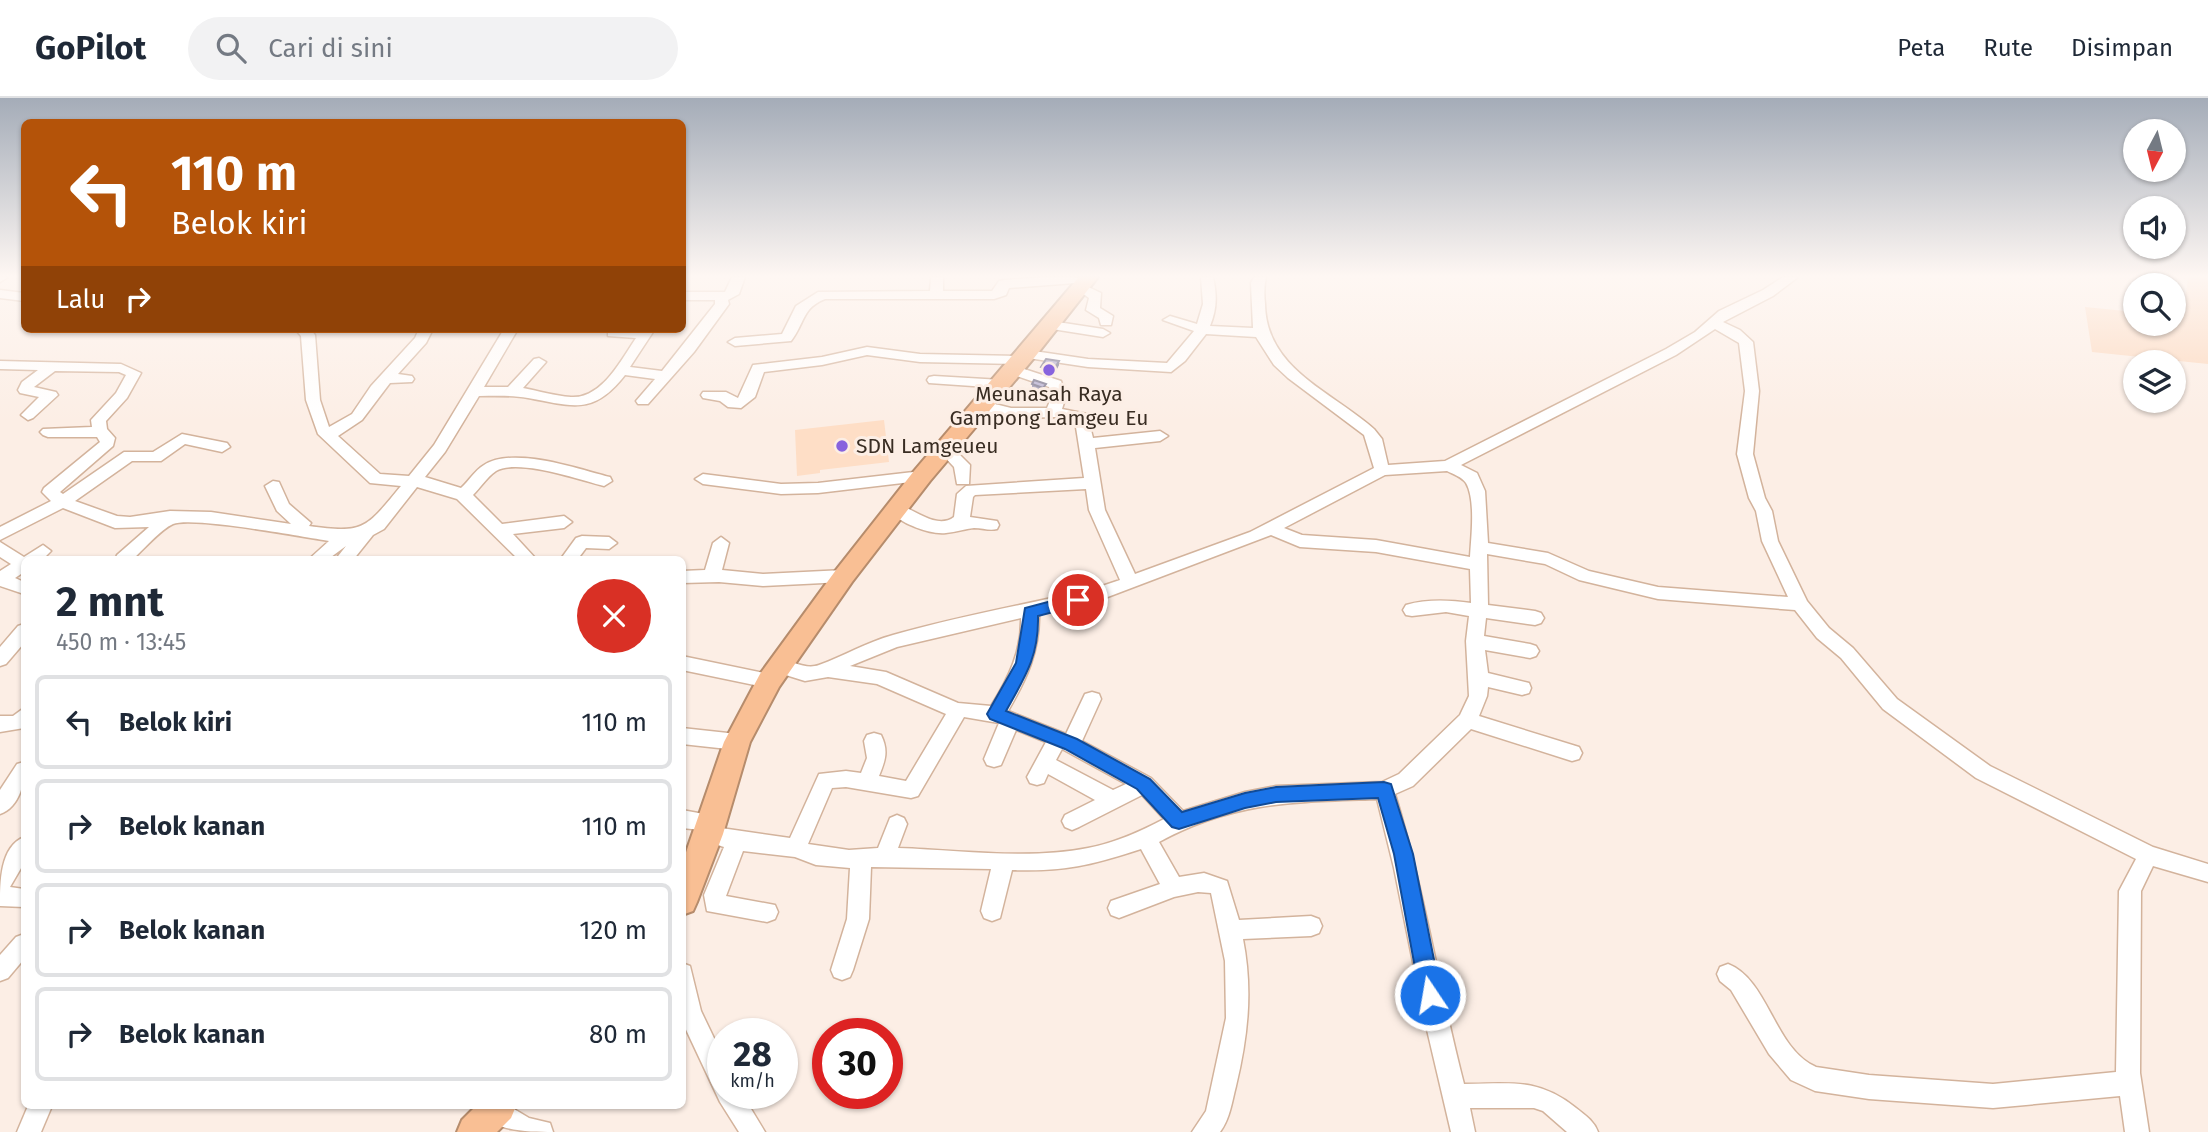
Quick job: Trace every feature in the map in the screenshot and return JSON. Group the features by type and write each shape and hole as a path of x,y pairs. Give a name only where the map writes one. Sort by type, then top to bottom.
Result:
{"highway":[{"path":"686,892 711,829 737,742 774,674 844,576 922,476 1050,325"}],"street":[{"path":"643,401 705,325"},
{"path":"735,342 786,338 793,325"},
{"path":"1068,325 1104,328 1104,325"},
{"path":"1188,325 1204,330 1262,333"},
{"path":"754,341 749,365 758,368 822,361 867,351 1016,367 1165,370 1171,368 1188,352 1205,325"},
{"path":"1261,325 1262,333 1275,356 1295,375 1369,432 1374,439 1382,470"},
{"path":"686,663 774,674 813,675 895,641 1030,612 1130,583 1270,529 1382,470 1435,468 1449,464 1671,352 1700,335 1710,325"},
{"path":"1720,325 1746,342 1752,391 1745,454 1757,498 1764,511 1770,541 1800,604 1900,712 1983,772 2148,855 2208,873"},
{"path":"306,333 318,422 328,435 376,479 447,488 463,495 525,556"},
{"path":"328,435 357,417 424,333"},
{"path":"321,556 334,545 378,524 440,448 509,333"},
{"path":"475,391 511,392 587,401 599,394 620,370 645,333"},
{"path":"511,392 539,362"},
{"path":"0,365 121,368 134,373 122,395 98,421 100,432 107,438 108,443 50,492 62,502 115,522 130,523 170,517 211,518 294,530 359,535"},
{"path":"28,415 51,396 25,390 27,385 54,365"},
{"path":"934,380 1016,367 1056,384 1060,391 1053,411 1056,414"},
{"path":"708,395 726,397 728,402 746,400 758,368"},
{"path":"620,370 665,376"},
{"path":"386,378 407,379"},
{"path":"984,406 1011,413 1082,416 1097,510 1130,583"},
{"path":"48,432 100,432"},
{"path":"1086,444 1160,436"},
{"path":"0,534 62,502 132,454 156,457 182,439 222,447"},
{"path":"945,449 962,466 963,480"},
{"path":"463,495 490,469 507,464 548,466 604,481"},
{"path":"686,820 737,841 796,848 816,856 1045,862 1089,857 1147,838 1179,821 1245,800 1276,794 1384,790 1406,780 1468,720 1478,696 1475,641 1479,611 1480,526 1474,480 1449,464"},
{"path":"704,479 781,489 818,488 922,476"},
{"path":"958,524 962,519 965,494 972,490 1091,482"},
{"path":"273,486 283,507 303,523 294,530"},
{"path":"897,510 933,527 949,528 958,524 979,522 991,525"},
{"path":"126,556 170,517"},
{"path":"501,530 564,522"},
{"path":"1270,529 1300,541 1548,559 1585,576 1658,593 1800,604"},
{"path":"345,556 359,535"},
{"path":"571,556 582,542 609,543"},
{"path":"713,576 721,543"},
{"path":"0,548 21,556"},
{"path":"0,579 21,566"},
{"path":"686,578 713,576 762,580 844,576"},
{"path":"0,579 21,587"},
{"path":"1412,610 1446,606 1535,618"},
{"path":"994,759 1003,716 1025,663 1030,635 1030,612"},
{"path":"0,659 21,634"},
{"path":"1475,641 1530,651"},
{"path":"828,670 880,677 958,711"},
{"path":"1479,678 1522,688"},
{"path":"1092,699 1041,770 1113,800"},
{"path":"796,848 826,780 846,779 911,790 958,711 964,709 1003,716 1064,741 1144,784 1179,821"},
{"path":"0,724 18,723 21,720"},
{"path":"1468,720 1572,753"},
{"path":"686,736 737,742"},
{"path":"866,783 877,758 874,741"},
{"path":"0,806 15,775"},
{"path":"1072,821 1144,784"},
{"path":"1384,790 1403,854 1433,1009 1457,1096 1463,1132"},
{"path":"885,857 897,824"},
{"path":"1147,838 1155,858 1174,888"},
{"path":"737,841 715,895 715,904 767,912"},
{"path":"0,884 21,851"},
{"path":"2137,1132 2130,1083 2130,891 2148,855"},
{"path":"842,970 858,919 862,858"},
{"path":"992,911 1003,862"},
{"path":"1119,908 1174,888 1205,881 1220,888 1239,988 1238,1008 1218,1111 1204,1132"},
{"path":"0,896 21,898"},
{"path":"1229,930 1311,926"},
{"path":"0,971 21,947"},
{"path":"1728,974 1740,983 1777,1046 1799,1072 1815,1079 1869,1087 1993,1096 2130,1083"},
{"path":"686,992 690,1012 707,1049"},
{"path":"1457,1096 1534,1096 1551,1103 1586,1132"},
{"path":"29,1132 39,1109"},
{"path":"738,1109 753,1132"},
{"path":"489,1116 541,1132"}],"shaded area":[{"path":"2088,325 2123,325 2123,336 2186,336 2186,325 2208,325 2208,364 2186,362 2186,350 2123,350 2123,355 2092,352"},
{"name":"SDN Lamgeueu","path":"884,420 889,462 820,470 820,473 797,476 795,430"}],"building":[{"path":"1046,359 1059,361 1053,371 1041,367"},
{"path":"1034,380 1046,384 1043,388 1032,384"}],"place":[{"name":"Meunasah Raya Gampong Lamgeu Eu","path":"1049,370"},
{"name":"SDN Lamgeueu","path":"842,446"}],"route":[{"path":"1078,600 1030,612 1030,635 1025,663 996,714 1071,744 1144,784 1179,821 1245,800 1276,794 1384,790 1403,854 1430,995"}]}
